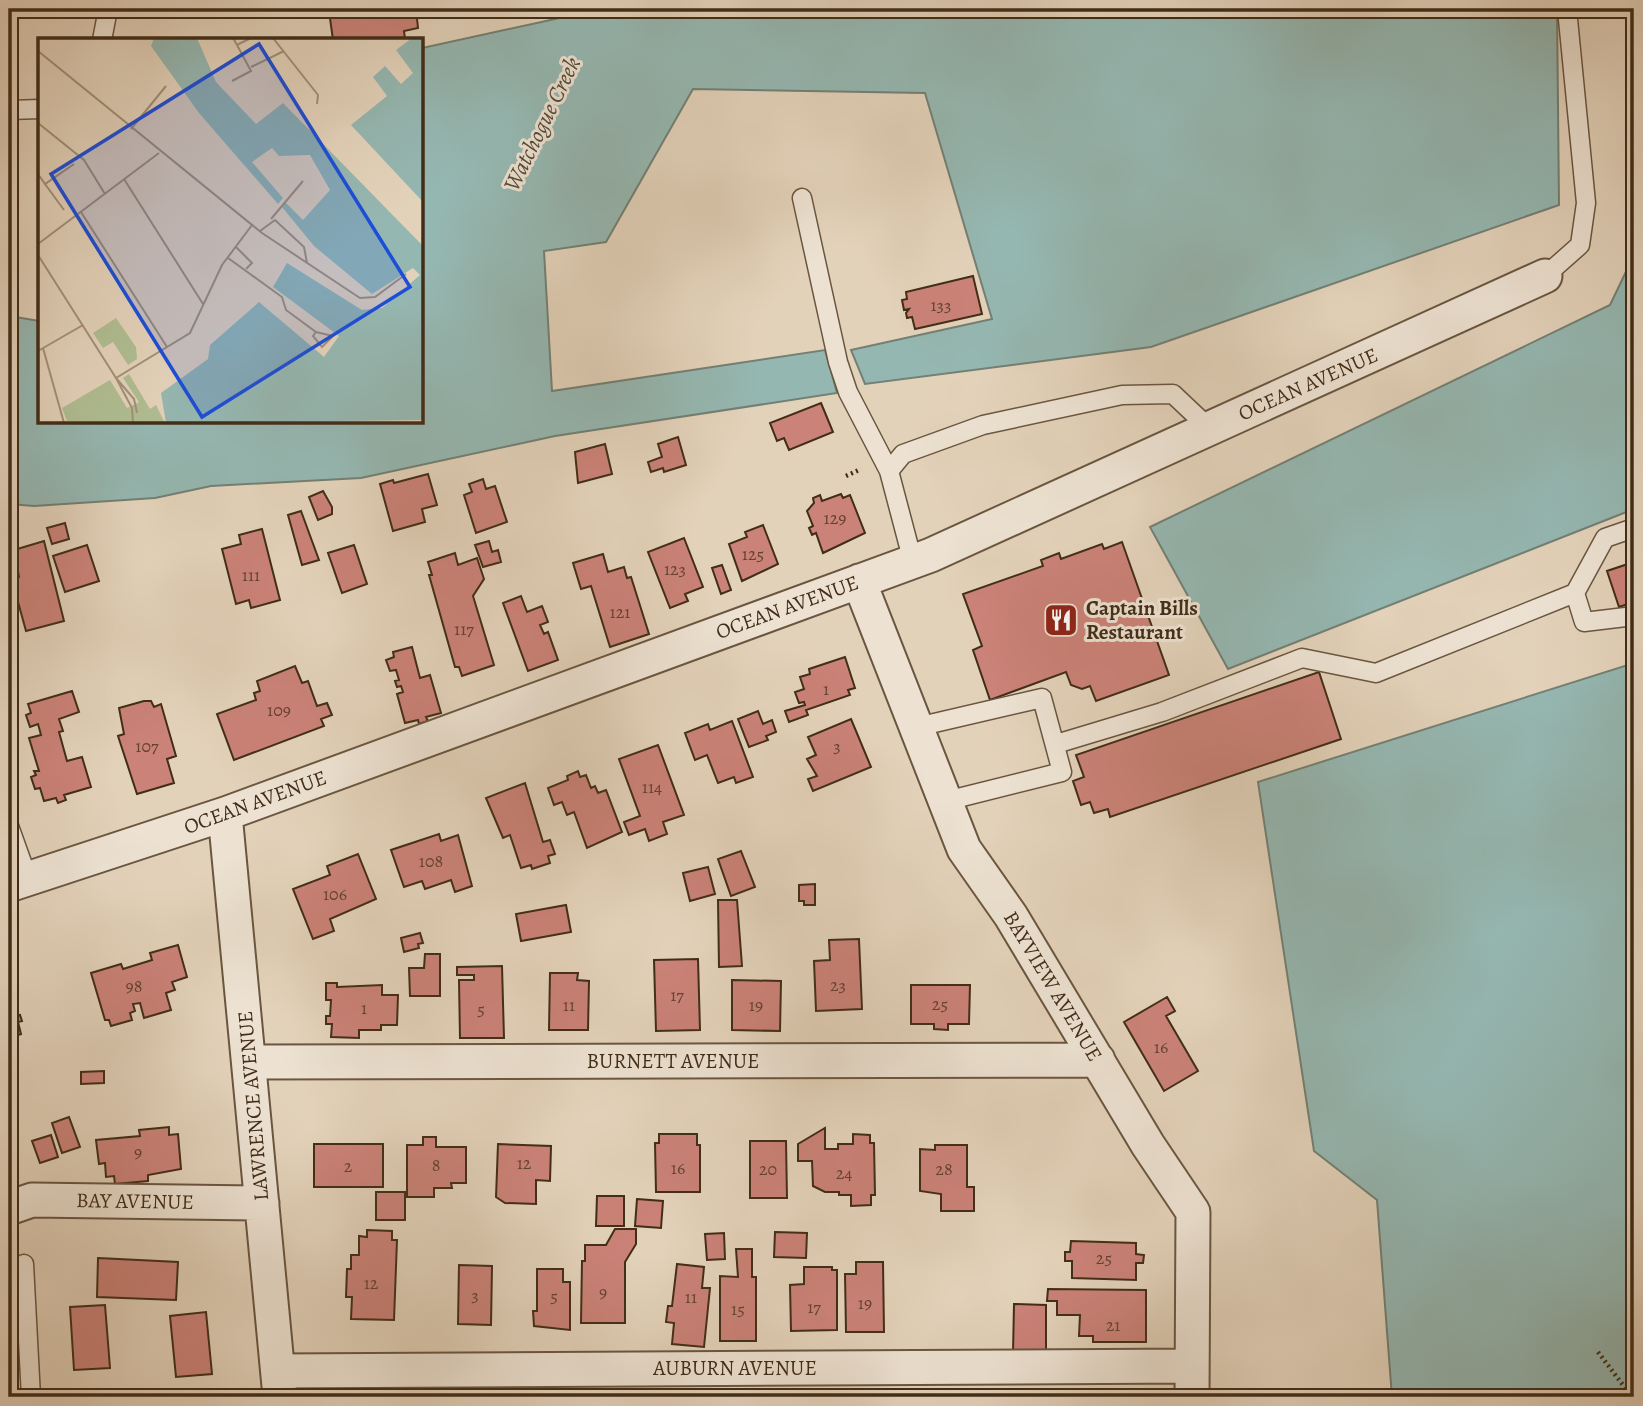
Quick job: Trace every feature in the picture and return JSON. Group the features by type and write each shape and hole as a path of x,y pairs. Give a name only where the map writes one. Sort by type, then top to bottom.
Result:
{"street":[{"name":"OCEAN AVENUE","path":"19,882 225,814 913,562 1545,276"},
{"name":"BAYVIEW AVENUE","path":"859,581 964,849 1011,915 1194,1212 1192,1381"},
{"name":"LAWRENCE AVENUE","path":"225,814 279,1384"},
{"name":"BURNETT AVENUE","path":"249,1062 1098,1060"},
{"name":"BAY AVENUE","path":"9,1208 32,1200 262,1203"},
{"name":"AUBURN AVENUE","path":"279,1384 1192,1381"}],"lane":[{"path":"102,38 108,9"},
{"path":"1545,276 1580,245 1586,203 1567,9"},
{"path":"9,110 38,109"},
{"path":"802,198 838,362 848,392 888,471 913,562"},
{"path":"888,471 903,454 982,425 1122,395 1173,394 1210,429"},
{"path":"1056,744 1161,712 1302,658 1376,673 1576,593 1605,538 1634,528"},
{"path":"1576,593 1584,622 1634,615"},
{"path":"917,727 1042,698 1062,772 946,801"},
{"path":"9,826 19,882"},
{"path":"24,1264 31,1397"}],"path":[{"path":"1598,1352 1632,1397"}],"water":[{"name":"Watchogue Creek","path":"601,9 1557,9 1559,205 1151,347 865,384 851,350 992,319 925,93 693,89 606,242 544,251 552,391 825,350 837,393 555,436 361,478 211,486 155,498 34,506 9,504 9,316 38,321 38,424 424,424 424,48"},
{"path":"1634,255 1634,509 1228,669 1150,527 1610,305"},
{"path":"1634,663 1634,1397 1392,1397 1377,1200 1314,1151 1258,782"}],"building":[{"path":"416,9 418,28 404,31 405,38 333,38 329,11"},
{"path":"973,276 982,314 915,329 912,317 907,318 909,309 904,310 902,300 907,299 906,292"},
{"path":"821,403 833,432 789,450 784,438 777,441 770,423"},
{"path":"678,437 686,465 664,472 663,468 651,472 648,462 662,457 658,444"},
{"path":"605,444 612,474 578,483 575,452"},
{"path":"428,474 437,505 422,509 425,522 393,531 380,484"},
{"path":"483,479 486,489 495,486 507,522 476,533 464,495 472,492 469,484"},
{"path":"323,491 332,507 332,514 318,520 309,497"},
{"path":"841,494 843,498 850,495 865,533 823,553 816,533 812,535 809,528 813,526 807,511 814,503 813,498 820,495 822,501"},
{"path":"301,511 319,560 302,565 288,515"},
{"path":"65,523 69,539 52,544 47,528"},
{"path":"763,525 778,564 742,581 729,544 747,537 745,532"},
{"path":"262,529 280,600 251,608 249,600 236,604 222,549 241,544 239,535"},
{"path":"684,538 703,587 685,594 688,601 670,608 648,552"},
{"path":"44,541 64,621 26,631 12,580 19,577 14,550"},
{"path":"489,541 492,552 498,550 501,562 483,567 475,545"},
{"name":"Captain Bills Restaurant","path":"1122,542 1169,675 1096,701 1090,686 1082,689 1071,685 1066,672 990,700 973,650 982,646 963,594 1043,566 1041,560 1059,553 1061,559 1102,544 1104,549"},
{"path":"87,545 99,581 65,592 53,556"},
{"path":"354,545 367,584 342,593 328,553"},
{"path":"455,553 458,565 477,558 484,579 473,596 494,665 462,676 459,667 455,667 429,575 432,575 428,562"},
{"path":"603,554 608,572 624,567 627,578 631,577 649,634 610,647 591,586 581,589 573,563"},
{"path":"1634,562 1634,602 1619,607 1607,571"},
{"path":"722,565 731,590 721,594 712,568"},
{"path":"521,596 527,612 542,606 548,622 540,625 544,634 548,632 558,660 528,671 503,603"},
{"path":"412,647 420,678 430,675 441,713 426,717 428,721 419,724 418,720 405,723 397,694 403,692 395,681 399,680 396,670 390,671 386,660 394,657 393,652"},
{"path":"845,657 855,688 848,690 850,695 806,710 808,715 789,722 785,711 805,705 804,702 799,703 795,692 804,689 800,677 810,674 809,669"},
{"path":"295,666 302,683 308,681 317,706 327,703 332,715 321,719 324,726 234,760 217,714 256,700 254,693 260,691 257,681"},
{"path":"1319,672 1341,739 1110,817 1108,809 1094,813 1090,802 1081,805 1073,781 1084,777 1076,755"},
{"path":"72,691 79,712 59,719 63,731 59,732 67,761 82,757 91,787 64,795 66,800 58,803 56,798 44,801 40,788 35,789 31,777 36,775 34,771 39,771 29,738 41,735 38,724 30,727 26,715 31,713 28,704"},
{"path":"151,701 154,707 161,704 176,756 167,759 174,783 137,794 118,736 124,734 119,708"},
{"path":"758,711 763,724 772,720 776,732 766,736 768,740 749,747 738,719"},
{"path":"851,719 871,767 813,791 808,779 817,776 807,759 816,755 808,737"},
{"path":"732,721 753,777 736,783 734,777 718,783 707,755 695,760 685,733 708,724 710,730"},
{"path":"658,745 684,815 663,822 667,834 649,841 645,829 629,835 624,822 640,816 619,759"},
{"path":"578,771 580,777 586,775 591,788 595,786 598,793 606,790 622,832 587,848 574,812 567,815 562,802 554,805 548,788 568,780 567,776"},
{"path":"525,783 543,842 550,840 555,854 548,856 550,863 532,869 531,865 521,868 510,835 503,838 486,798"},
{"path":"439,834 441,841 458,835 472,886 455,892 451,880 425,889 422,881 404,887 391,850"},
{"path":"741,851 755,887 731,896 718,859"},
{"path":"358,854 376,899 330,919 334,931 313,939 293,889 330,875 327,866"},
{"path":"708,867 715,894 690,901 683,873"},
{"path":"815,884 815,905 804,905 804,901 799,901 799,885"},
{"path":"718,900 737,900 742,966 719,967"},
{"path":"566,905 571,932 521,941 516,914"},
{"path":"420,933 423,943 418,944 419,948 404,952 401,938"},
{"path":"859,939 862,1009 816,1011 814,961 830,960 829,940"},
{"path":"178,945 187,977 172,982 175,990 166,993 171,1010 144,1018 140,1003 133,1004 135,1011 130,1013 132,1020 111,1026 109,1020 105,1020 91,973 121,964 123,969 152,960 150,953"},
{"path":"425,954 440,954 440,996 410,996 409,968 424,968"},
{"path":"698,959 700,1030 656,1031 654,960"},
{"path":"502,966 504,1038 460,1038 459,980 474,980 474,975 457,975 457,967"},
{"path":"550,973 578,973 577,980 589,981 588,1030 549,1030"},
{"path":"732,980 781,981 780,1031 732,1030"},
{"path":"326,983 337,983 337,987 382,985 382,995 398,995 397,1025 381,1025 381,1030 359,1030 359,1038 331,1037 332,1024 326,1024 326,1016 330,1016 331,1000 326,1000"},
{"path":"911,985 970,985 969,1024 948,1024 948,1030 934,1029 934,1024 911,1024"},
{"path":"1167,997 1175,1011 1166,1016 1198,1071 1164,1091 1124,1022"},
{"path":"10,999 15,1016 20,1015 22,1021 18,1022 21,1034 9,1038"},
{"path":"104,1071 104,1083 81,1084 81,1072"},
{"path":"69,1117 80,1147 62,1153 52,1123"},
{"path":"169,1127 169,1135 178,1134 181,1169 148,1175 148,1181 115,1184 114,1176 106,1177 105,1163 99,1164 96,1140 140,1136 139,1130"},
{"path":"825,1128 825,1149 838,1149 838,1144 853,1144 853,1134 870,1135 870,1143 874,1143 875,1195 871,1195 871,1205 851,1206 851,1195 825,1192 813,1186 812,1161 798,1161 798,1144"},
{"path":"659,1134 697,1134 697,1145 700,1145 700,1192 656,1192 655,1143 659,1143"},
{"path":"51,1135 58,1157 40,1163 32,1141"},
{"path":"423,1137 436,1137 436,1147 466,1147 466,1183 451,1183 452,1188 434,1188 434,1197 407,1197 407,1145 423,1145"},
{"path":"750,1141 786,1141 787,1198 750,1198"},
{"path":"314,1144 383,1144 383,1187 314,1187"},
{"path":"498,1144 551,1146 550,1181 536,1180 536,1204 505,1203 496,1197"},
{"path":"935,1145 967,1145 967,1187 974,1187 974,1211 941,1211 941,1194 920,1191 920,1149 935,1150"},
{"path":"376,1192 405,1192 405,1220 376,1220"},
{"path":"597,1196 624,1196 624,1226 596,1226"},
{"path":"637,1199 663,1201 661,1228 635,1226"},
{"path":"615,1229 636,1229 636,1244 625,1262 625,1323 581,1323 582,1261 585,1261 585,1245 606,1245"},
{"path":"367,1230 392,1231 392,1240 397,1240 394,1320 351,1319 352,1297 346,1297 347,1269 351,1269 351,1255 359,1255 359,1236 367,1237"},
{"path":"775,1232 807,1233 806,1258 774,1257"},
{"path":"724,1233 725,1259 707,1260 705,1234"},
{"path":"1071,1241 1136,1243 1136,1254 1144,1255 1143,1263 1136,1263 1136,1280 1072,1278 1072,1261 1065,1261 1065,1252 1070,1252"},
{"path":"736,1249 752,1249 752,1277 756,1277 756,1341 720,1341 720,1276 738,1277"},
{"path":"98,1258 178,1262 176,1300 97,1297"},
{"path":"856,1262 883,1262 884,1332 846,1332 845,1274 856,1274"},
{"path":"677,1264 704,1267 702,1288 710,1288 704,1347 672,1344 674,1323 666,1322 668,1306 672,1306"},
{"path":"459,1265 492,1266 491,1325 458,1324"},
{"path":"804,1267 832,1267 832,1270 837,1270 837,1330 791,1331 790,1285 804,1284"},
{"path":"537,1269 563,1269 563,1282 570,1282 570,1330 534,1326 533,1311 537,1311"},
{"path":"1048,1289 1146,1290 1146,1342 1093,1342 1093,1336 1079,1336 1080,1315 1057,1315 1057,1301 1047,1301"},
{"path":"1014,1304 1046,1305 1046,1353 1013,1353"},
{"path":"105,1305 110,1368 74,1370 70,1307"},
{"path":"206,1312 212,1374 176,1377 170,1316"}],"place":[{"name":"Captain Bills Restaurant","path":"1061,620"}]}
